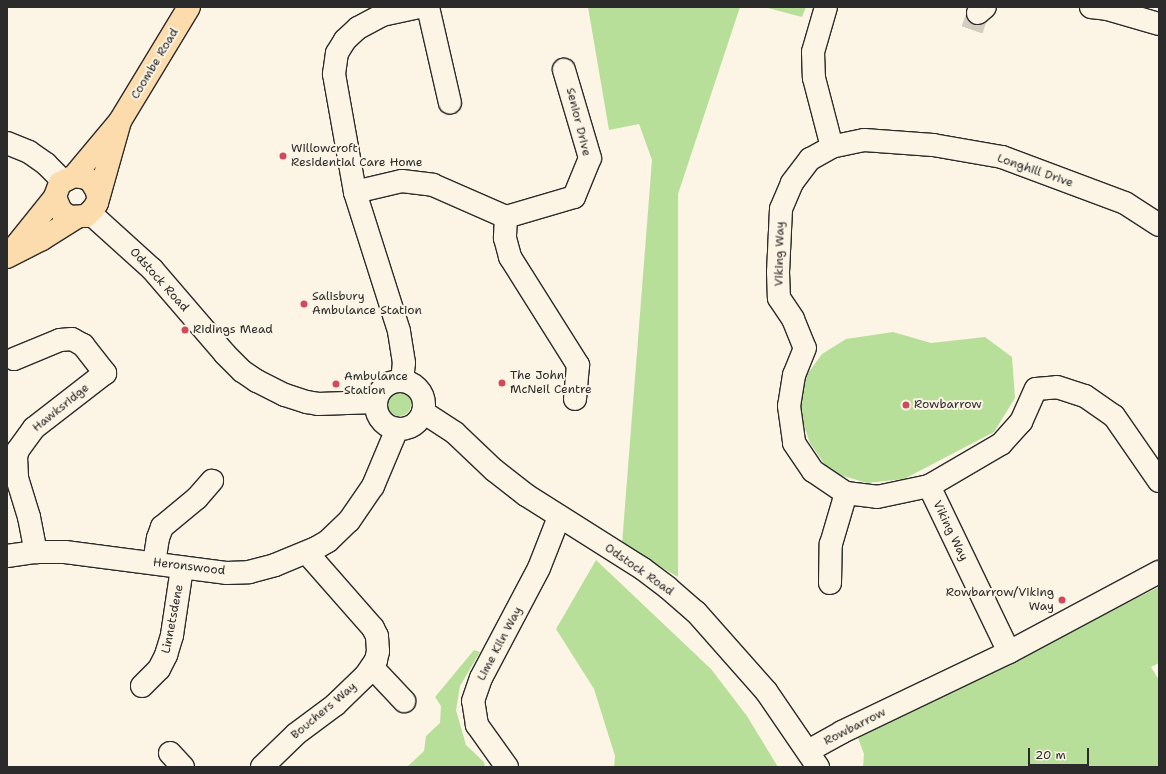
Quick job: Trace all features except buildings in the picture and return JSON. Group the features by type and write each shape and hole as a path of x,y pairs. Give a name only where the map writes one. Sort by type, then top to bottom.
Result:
{"highway":[{"name":"Coombe Road","path":"7,256 64,185 120,121 189,7"},
{"name":"Coombe Road","path":"7,256 42,239 88,209 120,121"},
{"path":"86,178 91,181 97,191 88,209 61,211 64,185 86,178"}],"street":[{"path":"402,381 404,363 399,331 356,192 334,74 337,54 345,40 358,28 382,15 419,7"},
{"path":"428,7 450,102"},
{"path":"826,7 813,52 814,78 832,148"},
{"path":"1090,7 1107,9 1159,24"},
{"name":"Senior Drive","path":"506,217 574,196 590,158 564,70"},
{"name":"Longhill Drive","path":"832,148 864,140 884,141 933,146 1002,157 1125,203 1159,225"},
{"path":"7,142 28,152 46,164 64,185"},
{"name":"Viking Way","path":"832,148 810,158 792,183 781,209 778,272 779,298 793,319 804,348 794,375 789,406 794,443 813,471 846,493 877,497 929,486 1009,652"},
{"path":"356,192 402,182 432,185 506,217 505,238 510,257 578,365 575,399"},
{"name":"Odstock Road","path":"88,209 152,269 225,354 242,371 285,396 307,402 318,404 376,402"},
{"name":"Hawksridge","path":"14,359 60,340 72,339 83,345 105,373 34,428 11,457 29,517 36,552"},
{"path":"402,381 415,386 420,391 424,405 420,418 410,427 397,429 384,422 376,410 376,402 382,389 388,384 402,381"},
{"path":"929,486 1001,444 1021,422 1036,389 1057,387 1085,396 1114,416 1159,481"},
{"name":"Odstock Road","path":"423,412 455,433 494,470 526,496 643,569 696,612 766,690 813,759"},
{"name":"Heronswood","path":"7,556 36,552 74,553 226,573 249,572 276,565 307,553 332,537 349,521 359,509 379,473 397,429"},
{"path":"154,563 158,538 162,526 197,498 212,481"},
{"path":"830,583 831,544 846,493"},
{"name":"Lime Kiln Way","path":"507,767 477,725 472,701 481,678 539,568 559,517"},
{"name":"Bouchers Way","path":"262,767 296,734 335,704 372,667 376,660 379,644 373,628 307,553"},
{"name":"Linnetsdene","path":"142,686 158,669 166,655 172,635 182,568"},
{"name":"Rowbarrow","path":"813,759 842,732 1009,652 1159,572"},
{"path":"372,667 404,700"}],"green space":[{"path":"588,7 740,7 678,194 678,577 622,544 652,160 639,124 609,130"},
{"path":"764,7 806,7 802,17"},
{"name":"Rowbarrow","path":"893,332 931,343 985,337 1012,357 1015,398 994,432 904,479 867,483 830,472 810,443 799,411 806,376 822,354 846,339"},
{"path":"399,392 408,395 411,404 408,413 399,416 390,413 387,404 390,395"},
{"path":"596,560 711,669 747,716 778,767 614,767 615,756 594,689 556,629"},
{"path":"1159,587 1159,663 1151,667 1159,680 1159,767 863,767 864,754 858,738"},
{"path":"474,650 480,652 460,686 456,710 466,745 484,762 485,767 407,767 424,751 426,736 440,723 441,706 435,697"}],"tunnel":[{"path":"972,30 978,13"}],"place":[{"name":"Willowcroft Residential Care Home","path":"283,156"},
{"name":"Salisbury Ambulance Station","path":"304,304"},
{"name":"Ridings Mead","path":"185,330"},
{"name":"The John McNeil Centre","path":"502,383"},
{"name":"Ambulance Station","path":"336,384"},
{"name":"Rowbarrow","path":"906,405"},
{"name":"Rowbarrow/Viking Way","path":"1062,600"}]}
